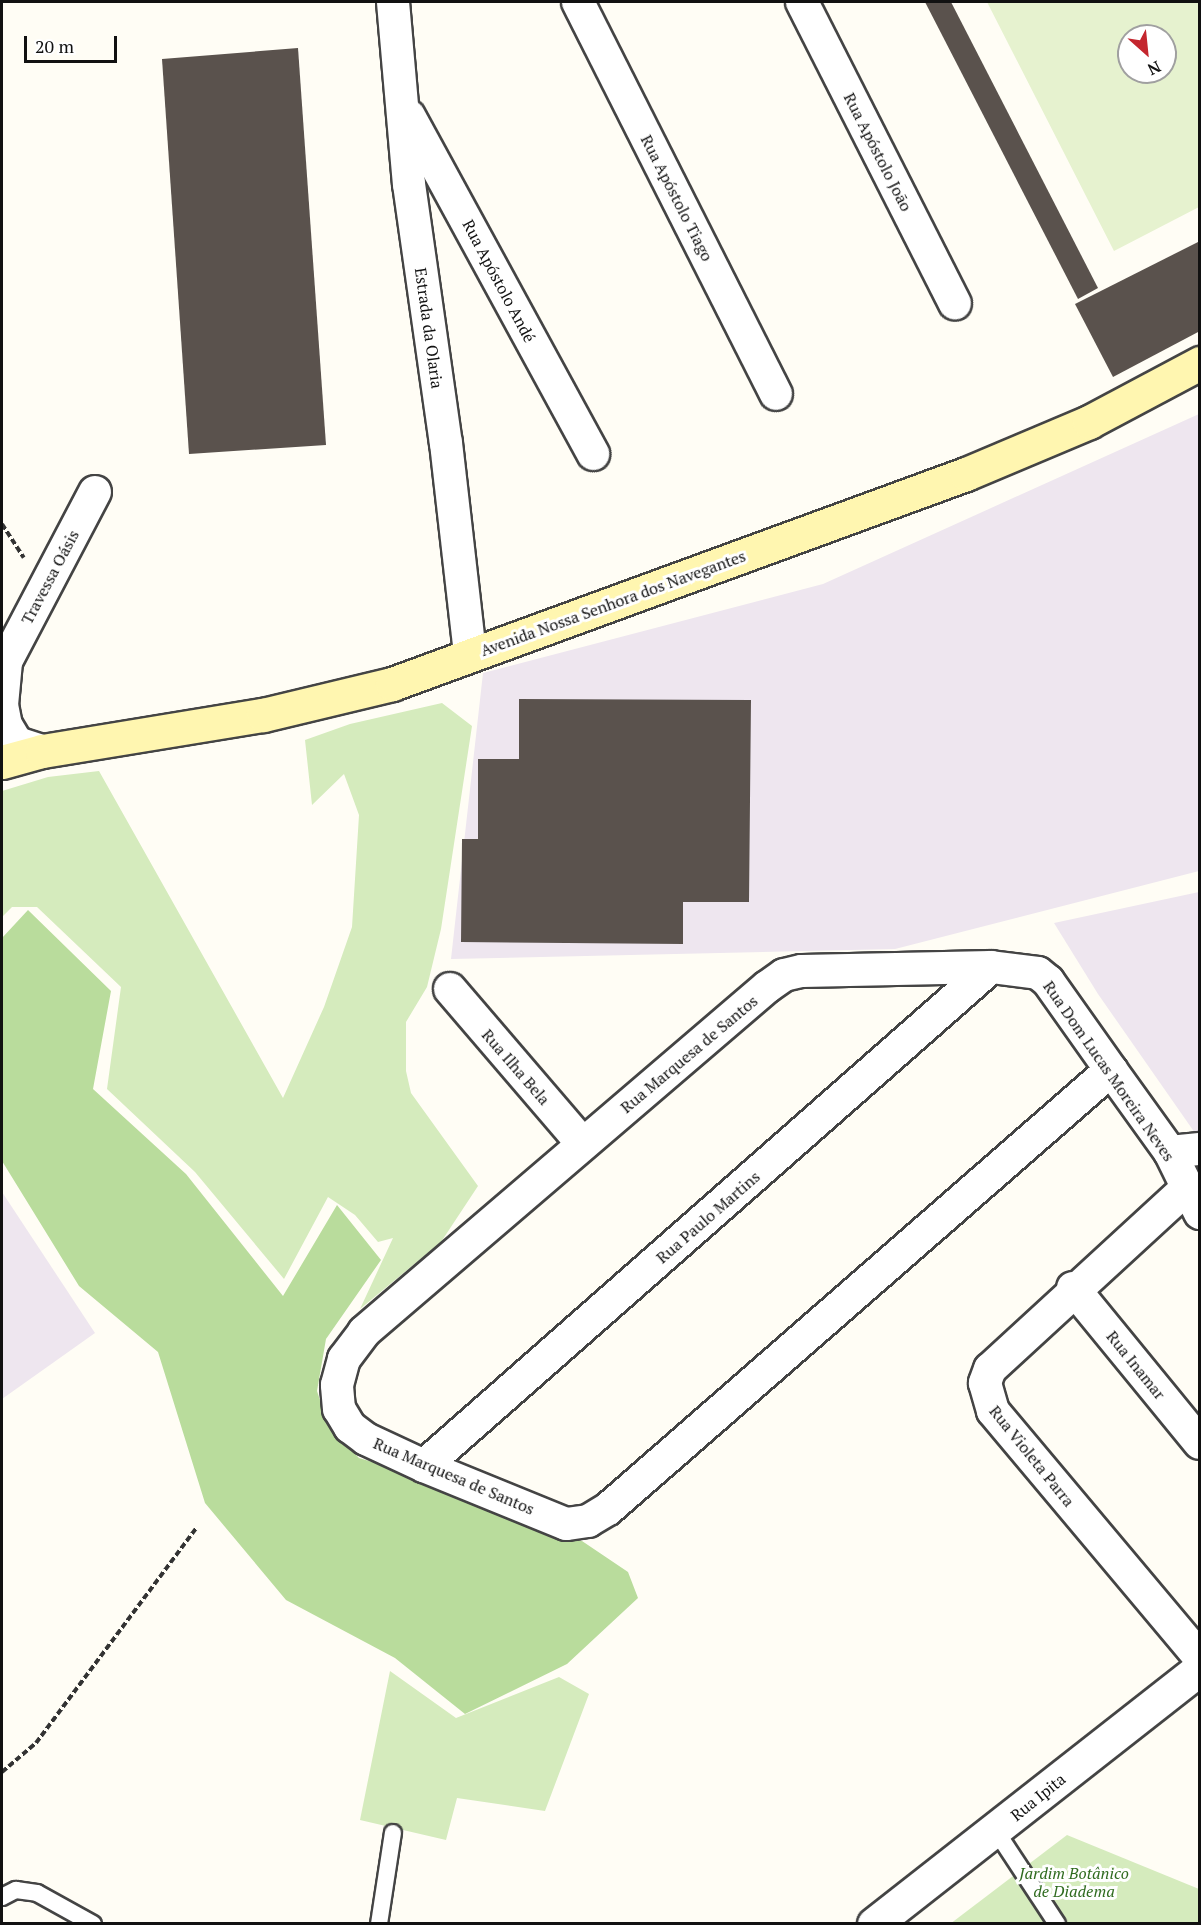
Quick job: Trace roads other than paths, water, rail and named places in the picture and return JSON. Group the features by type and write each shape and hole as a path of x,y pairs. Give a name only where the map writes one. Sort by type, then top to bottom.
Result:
{"main road":[{"name":"Avenida Nossa Senhora dos Navegantes","path":"2,762 42,751 263,716 392,684 966,474 1089,422 1200,363"}],"street":[{"name":"Estrada da Olaria","path":"393,2 409,184 446,443 470,654"},
{"name":"Rua Apóstolo Tiago","path":"578,2 776,394"},
{"name":"Rua Apóstolo João","path":"802,2 955,303"},
{"name":"Rua Apóstolo Andé","path":"404,107 592,454"},
{"name":"Travessa Oásis","path":"42,751 17,743 6,725 2,705 4,665 95,492"},
{"name":"Rua Dom Lucas Moreira Neves","path":"991,967 1028,969 1048,981 1111,1070 1185,1151 1193,1201"},
{"name":"Rua Marquesa de Santos","path":"991,967 802,970 784,975 364,1332 344,1359 337,1385 339,1409 350,1427 366,1439 424,1466 566,1524 588,1521 608,1509 1111,1070"},
{"name":"Rua Paulo Martins","path":"424,1466 991,967"},
{"name":"Rua Ilha Bela","path":"450,989 583,1144"},
{"name":"Rua Violeta Parra","path":"1193,1201 1073,1288 990,1369 986,1397 993,1411 1200,1658"},
{"name":"Rua Inamar","path":"1073,1288 1200,1443"},
{"name":"Rua Ipita","path":"874,1923 996,1831 1200,1668"}],"lane":[{"path":"996,1831 1057,1923"},
{"path":"379,1923 393,1833"},
{"path":"2,1897 16,1890 37,1893 93,1923"}],"park label":[{"name":"Jardim Botânico de Diadema","path":"1074,1882"}]}
